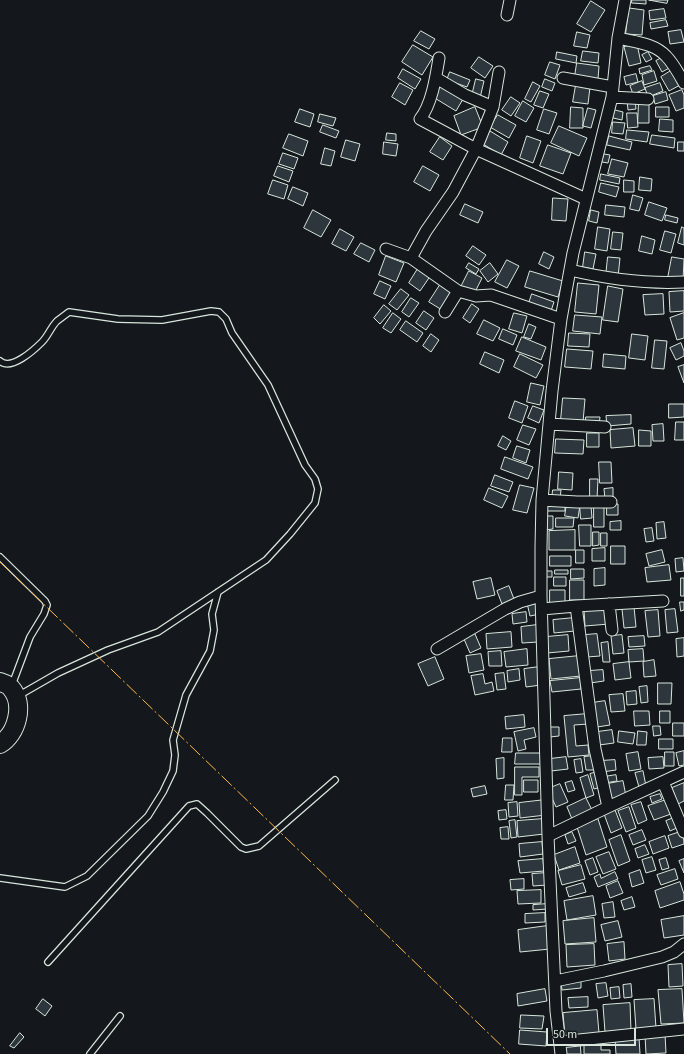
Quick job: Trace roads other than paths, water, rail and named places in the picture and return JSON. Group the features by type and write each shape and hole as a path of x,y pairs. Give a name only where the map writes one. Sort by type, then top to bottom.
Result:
{"highway":[{"path":"0,744 6,740 14,726 18,712 18,705 9,688"}],"street":[{"path":"507,15 510,0"},
{"path":"561,1054 556,1011 548,836 540,547 542,500 561,319 586,199 613,92 618,38 625,0"},
{"path":"618,38 645,44 660,51 666,56 684,82"},
{"path":"439,58 436,78 424,114 420,119 476,149 586,199"},
{"path":"411,258 452,192 476,149 493,107 499,72"},
{"path":"436,78 465,95 493,107"},
{"path":"563,78 613,92 648,99"},
{"path":"386,248 411,258 458,291 476,296 491,295 561,319"},
{"path":"570,270 621,280 658,283 684,282"},
{"path":"445,312 458,291"},
{"path":"549,424 605,427"},
{"path":"542,500 612,502"},
{"path":"437,649 504,609 520,602 541,596"},
{"path":"542,609 663,601"},
{"path":"609,604 612,630"},
{"path":"576,606 595,748 608,807"},
{"path":"548,836 684,772"},
{"path":"663,782 684,832"},
{"path":"555,981 662,957 674,952 684,944"},
{"path":"560,1042 684,1029"}],"lane":[{"path":"0,360 2,363 9,364 26,356 43,342 57,322 69,312 118,319 162,320 211,311 219,312 226,319 232,333 268,385 305,465 315,479 318,489 315,503 290,534 266,560 158,632 101,654 58,673 9,688"},
{"path":"0,558 45,601 47,605 44,614 30,637 9,688"},
{"path":"0,878 65,887 88,876 148,816 163,792 173,771 175,754 173,740 186,695 210,651 214,630 212,614 218,592"},
{"path":"48,962 189,806 197,804 207,812 241,847 246,849 259,846 335,780"},
{"path":"90,1054 120,1016"}]}
